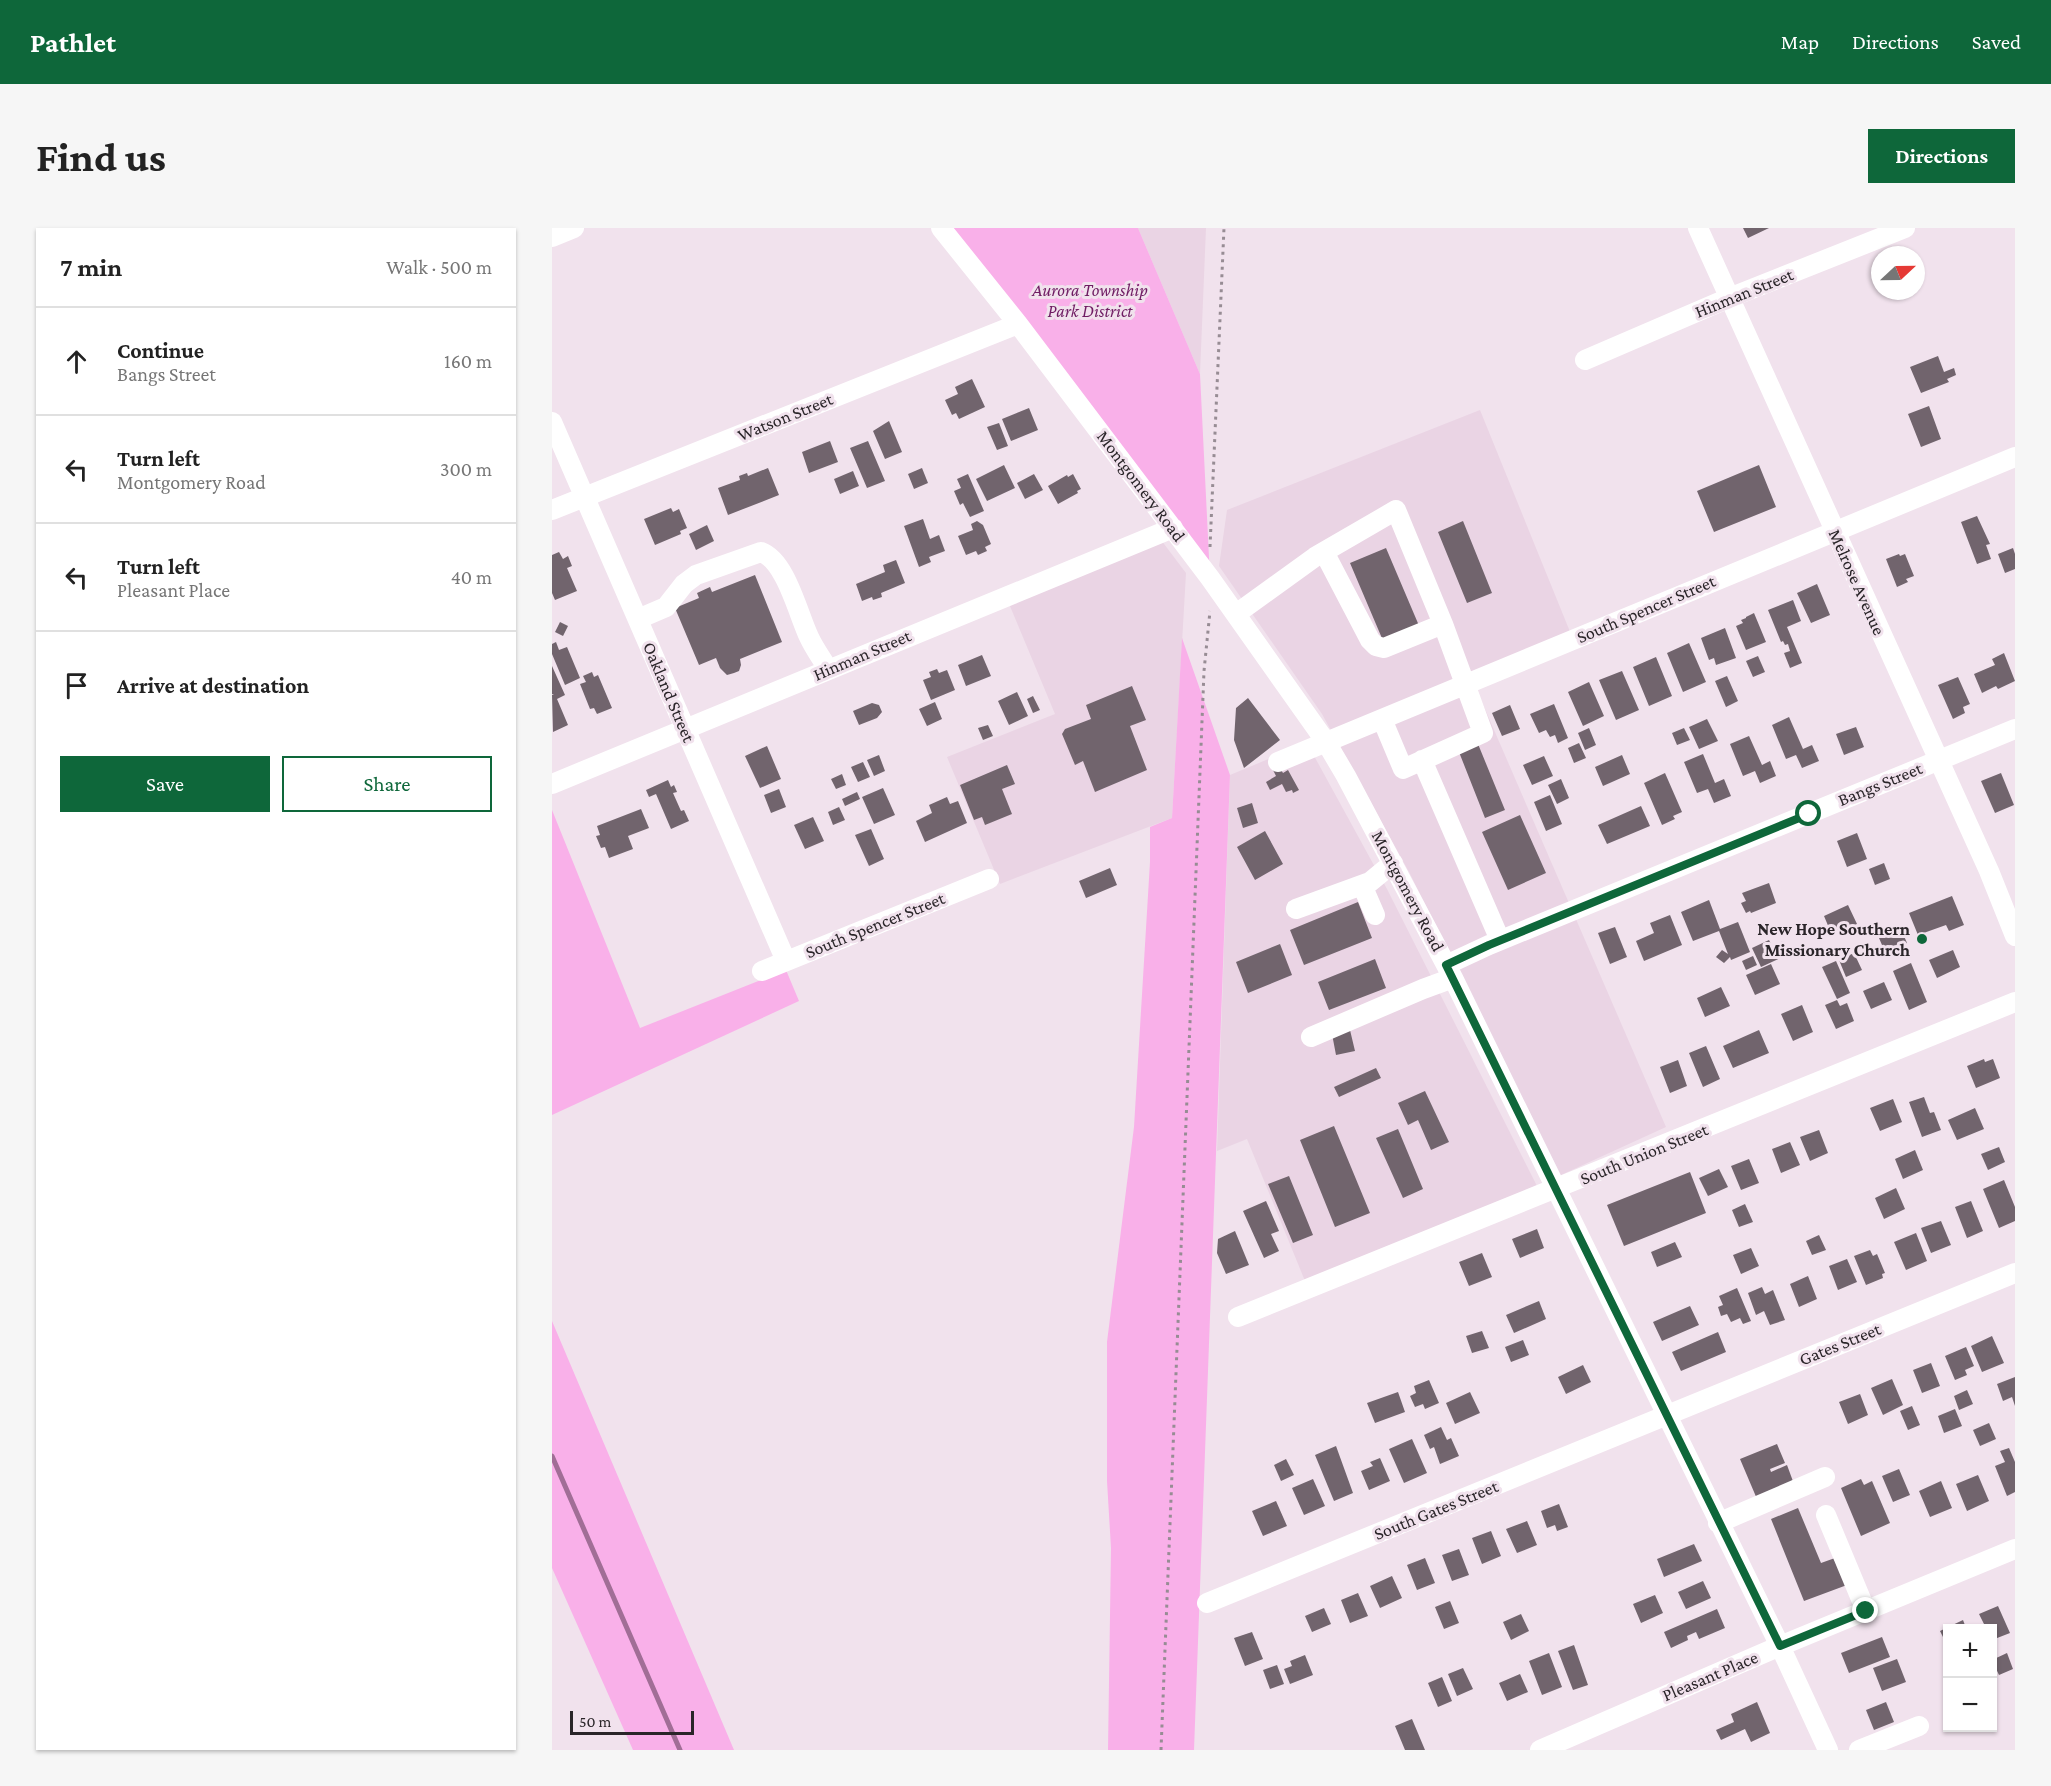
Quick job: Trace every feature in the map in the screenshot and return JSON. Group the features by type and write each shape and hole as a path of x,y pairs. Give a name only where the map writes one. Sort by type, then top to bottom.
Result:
{"street":[{"path":"552,237 574,228"},
{"name":"Montgomery Road","path":"941,228 1018,324 1173,528 1326,742 1450,971 1555,1190 1780,1646 1828,1750"},
{"name":"Melrose Avenue","path":"1698,228 1937,761 1989,871 2015,936"},
{"name":"Hinman Street","path":"1585,360 1729,298 1905,228"},
{"name":"Watson Street","path":"552,510 1018,324"},
{"name":"Oakland Street","path":"552,422 786,961"},
{"name":"South Spencer Street","path":"1278,762 2015,457"},
{"path":"1236,614 1324,552 1396,510 1443,624 1483,734 1404,769 1382,719"},
{"name":"Hinman Street","path":"552,784 1173,528"},
{"path":"638,619 666,607 684,584 696,575 760,552 768,554 783,574 810,639 828,669"},
{"path":"1324,552 1370,640 1376,646 1384,648 1443,624"},
{"name":"Bangs Street","path":"1311,1037 1422,989 1500,940 2015,729"},
{"path":"1422,760 1500,940"},
{"path":"1296,909 1370,882 1393,863"},
{"name":"South Spencer Street","path":"762,971 989,879"},
{"path":"1362,885 1375,915"},
{"name":"South Union Street","path":"1239,1317 2015,1002"},
{"name":"Gates Street","path":"1666,1416 2015,1273"},
{"name":"South Gates Street","path":"1206,1603 1666,1416"},
{"path":"1718,1523 1825,1477"},
{"path":"1826,1515 1866,1611"},
{"name":"Pleasant Place","path":"1540,1750 1780,1646 2015,1549"},
{"path":"1859,1750 1919,1726"}],"path":[{"path":"1210,549 1224,228"},
{"path":"1161,1750 1203,695 1210,616"}],"shaded area":[{"path":"1138,228 1206,228 1200,374"},
{"path":"1480,410 1575,644 1475,686 1666,1127 1561,1175 1409,872 1322,714 1219,566 1227,510"},
{"path":"1158,536 1186,573 1172,818 1000,884 947,757 1055,714 1007,599"},
{"path":"1307,743 1387,889 1537,1186 1305,1281 1247,1139 1217,1151 1230,775"}],"green space":[{"name":"Aurora Township Park District","path":"941,228 1138,228 1200,374 1210,578"},
{"path":"1182,638 1230,775 1194,1750 1108,1750 1111,1548 1107,1481 1107,1342 1134,1127 1150,862 1150,827 1172,818"},
{"path":"552,810 640,1028 786,970 799,1001 552,1115"},
{"path":"552,1321 734,1750 633,1750 552,1568"}],"building":[{"path":"1743,228 1769,228 1748,238"},
{"path":"1938,356 1944,372 1954,368 1956,375 1947,379 1949,382 1921,393 1910,367"},
{"path":"972,379 985,407 959,419 956,413 952,415 945,400 958,394 955,387"},
{"path":"1929,406 1941,439 1921,447 1908,414"},
{"path":"1029,408 1038,430 1011,441 1002,419"},
{"path":"889,421 902,452 885,459 873,431"},
{"path":"999,423 1008,446 997,450 987,427"},
{"path":"830,441 838,462 809,473 802,452"},
{"path":"868,441 885,481 867,488 850,448"},
{"path":"1004,465 1015,488 987,501 976,479"},
{"path":"1759,465 1776,507 1714,532 1697,491"},
{"path":"768,468 779,495 728,515 718,488 740,480 739,476 747,473 748,476"},
{"path":"922,468 928,483 914,489 908,474"},
{"path":"853,471 859,486 840,494 834,479"},
{"path":"968,474 984,511 970,517 963,503 960,505 954,491 961,488 957,479"},
{"path":"1034,474 1043,490 1025,499 1017,483"},
{"path":"1073,474 1081,489 1058,504 1048,486"},
{"path":"671,508 673,512 679,509 687,528 680,531 681,534 655,545 644,519"},
{"path":"1977,516 1990,544 1986,545 1991,559 1977,564 1961,522"},
{"path":"923,519 930,539 939,535 945,551 929,557 931,562 919,567 904,526"},
{"path":"977,521 983,525 991,544 985,547 987,551 978,555 976,551 966,555 958,536 973,530 971,524"},
{"path":"1463,521 1492,593 1467,603 1438,532"},
{"path":"707,525 714,541 696,550 689,534"},
{"path":"1386,548 1420,628 1384,643 1350,563"},
{"path":"2013,548 2015,569 2005,573 1998,554"},
{"path":"559,552 563,559 568,556 572,566 567,568 577,591 555,600 552,593 552,555"},
{"path":"1899,554 1900,556 1905,554 1914,576 1906,579 1908,582 1897,587 1886,559"},
{"path":"896,560 905,583 881,593 882,597 873,600 872,597 862,601 856,584 885,572 883,565"},
{"path":"755,575 782,642 740,659 739,671 727,675 720,668 716,658 699,665 675,608 699,598 697,593 710,587 712,592"},
{"path":"1817,584 1830,615 1811,623 1797,593"},
{"path":"1793,600 1801,621 1787,627 1802,663 1790,668 1784,653 1790,651 1788,644 1781,642 1768,610"},
{"path":"1754,613 1766,642 1746,650 1736,626 1743,623 1741,620"},
{"path":"560,622 568,626 563,636 555,632"},
{"path":"1725,628 1736,658 1716,665 1714,658 1709,660 1701,638"},
{"path":"556,642 559,650 567,647 580,678 565,685 552,654 552,644"},
{"path":"1689,643 1706,682 1683,692 1667,653"},
{"path":"2004,653 2015,681 1982,693 1974,674 1995,665 1992,659"},
{"path":"982,655 991,676 966,686 958,665"},
{"path":"1758,656 1765,672 1753,677 1746,661"},
{"path":"1656,657 1672,696 1649,706 1633,667"},
{"path":"552,666 565,695 557,699 568,725 553,732 552,695 554,694 552,694"},
{"path":"937,669 939,673 947,670 955,690 931,700 923,680 931,677 929,672"},
{"path":"1622,671 1639,710 1616,720 1599,680"},
{"path":"592,672 594,677 598,675 612,708 597,714 594,708 590,709 580,684 586,682 583,676"},
{"path":"1727,676 1738,701 1726,707 1715,681"},
{"path":"1958,677 1970,704 1963,707 1965,713 1953,719 1938,685"},
{"path":"1589,682 1604,716 1583,726 1568,692"},
{"path":"1132,686 1146,720 1130,726 1147,770 1095,792 1083,761 1075,765 1062,734 1065,729 1091,719 1086,705"},
{"path":"1017,692 1028,716 1009,725 998,701"},
{"path":"1033,696 1040,710 1033,713 1027,699"},
{"path":"1248,698 1280,740 1244,768 1234,740 1236,708"},
{"path":"935,702 942,719 927,726 919,709"},
{"path":"872,703 879,705 882,712 877,718 859,725 853,711"},
{"path":"1554,704 1568,738 1558,743 1555,735 1550,737 1546,730 1539,733 1530,714"},
{"path":"1510,705 1520,729 1502,736 1492,713"},
{"path":"1789,717 1803,749 1812,745 1819,761 1802,768 1796,755 1786,759 1772,725"},
{"path":"1707,719 1718,741 1699,749 1689,727"},
{"path":"988,725 993,736 983,740 978,728"},
{"path":"1856,727 1864,747 1844,755 1836,734"},
{"path":"1589,728 1596,745 1585,750 1578,733"},
{"path":"1684,728 1690,740 1677,745 1672,733"},
{"path":"1749,736 1762,765 1770,761 1776,776 1760,783 1755,771 1743,776 1730,744"},
{"path":"1579,743 1586,758 1574,763 1568,748"},
{"path":"1478,744 1505,810 1485,818 1459,752"},
{"path":"767,746 781,779 760,788 745,756"},
{"path":"1703,754 1715,783 1724,779 1731,796 1714,803 1708,789 1697,793 1684,762"},
{"path":"879,755 885,771 874,776 867,760"},
{"path":"1622,755 1630,774 1603,786 1595,767"},
{"path":"1544,756 1553,776 1532,785 1523,765"},
{"path":"863,762 870,777 858,782 851,767"},
{"path":"1007,765 1015,784 1002,789 1012,814 985,825 982,817 974,820 960,785"},
{"path":"1278,765 1283,773 1288,770 1299,790 1293,793 1292,790 1286,792 1282,784 1270,790 1266,782 1276,776 1272,768"},
{"path":"1665,773 1682,812 1673,816 1675,819 1662,825 1644,783"},
{"path":"2001,773 2014,805 1995,813 1981,781"},
{"path":"842,774 846,785 836,789 831,779"},
{"path":"1561,779 1569,798 1557,804 1548,785"},
{"path":"668,780 671,787 674,785 677,792 673,793 681,811 684,810 689,821 671,829 656,794 649,797 646,790"},
{"path":"883,788 895,815 874,824 862,797"},
{"path":"779,789 786,807 771,813 764,795"},
{"path":"857,792 860,799 845,806 842,799"},
{"path":"1550,795 1562,824 1546,831 1534,802"},
{"path":"947,797 950,804 958,801 967,823 925,842 916,821 932,813 929,805"},
{"path":"1252,803 1258,823 1243,828 1237,808"},
{"path":"1641,806 1650,826 1607,844 1598,825"},
{"path":"839,807 845,820 833,825 828,812"},
{"path":"641,809 649,828 628,836 633,849 609,858 605,847 601,848 596,836 600,835 597,826"},
{"path":"1520,815 1546,873 1508,890 1482,832"},
{"path":"813,817 824,841 805,849 794,825"},
{"path":"871,829 884,859 869,866 855,835"},
{"path":"1265,831 1283,864 1255,880 1237,847"},
{"path":"1857,833 1867,859 1847,867 1837,841"},
{"path":"1884,863 1890,879 1875,885 1869,869"},
{"path":"1110,868 1117,885 1086,898 1079,881"},
{"path":"1769,883 1776,903 1746,913 1741,903 1746,901 1742,893"},
{"path":"1952,896 1964,925 1949,931 1946,925 1918,935 1909,913"},
{"path":"1709,900 1720,929 1738,922 1750,952 1731,960 1730,957 1724,963 1716,957 1722,950 1728,954 1719,931 1693,941 1681,912"},
{"path":"1358,902 1372,938 1304,965 1290,930"},
{"path":"1848,905 1857,924 1832,935 1824,916"},
{"path":"1670,915 1682,945 1644,961 1636,941 1654,933 1650,923"},
{"path":"1615,927 1627,957 1610,964 1598,933"},
{"path":"1901,929 1907,943 1885,952 1879,938"},
{"path":"1769,940 1772,946 1783,941 1789,954 1761,967 1752,948"},
{"path":"1280,944 1292,975 1248,993 1236,962"},
{"path":"1953,950 1960,967 1937,978 1929,960"},
{"path":"1854,953 1862,970 1846,977 1839,960"},
{"path":"1753,956 1757,965 1746,970 1742,961"},
{"path":"1375,959 1386,988 1329,1010 1318,982"},
{"path":"1836,961 1850,993 1837,999 1822,967"},
{"path":"1911,963 1927,1002 1909,1010 1893,971"},
{"path":"1771,964 1780,984 1755,995 1746,975"},
{"path":"1884,982 1892,1000 1871,1009 1863,991"},
{"path":"1721,987 1730,1006 1705,1017 1697,998"},
{"path":"1837,1000 1840,1006 1847,1003 1854,1021 1836,1029 1825,1005"},
{"path":"1802,1005 1813,1032 1793,1041 1781,1014"},
{"path":"1350,1030 1355,1051 1336,1055 1332,1034"},
{"path":"1759,1030 1769,1053 1733,1068 1723,1046"},
{"path":"1706,1046 1720,1079 1703,1087 1689,1053"},
{"path":"1984,1059 1985,1062 1993,1059 2000,1078 1976,1088 1967,1066"},
{"path":"1678,1060 1687,1086 1670,1093 1660,1067"},
{"path":"1376,1068 1381,1078 1339,1097 1334,1087"},
{"path":"1425,1091 1449,1142 1431,1150 1418,1120 1408,1125 1398,1103"},
{"path":"1924,1097 1930,1113 1934,1112 1941,1130 1922,1137 1909,1102"},
{"path":"1893,1099 1902,1122 1880,1131 1870,1108"},
{"path":"1975,1108 1984,1129 1957,1140 1948,1120"},
{"path":"1334,1126 1370,1213 1335,1227 1300,1140"},
{"path":"1398,1129 1423,1189 1403,1198 1376,1138"},
{"path":"1819,1130 1828,1153 1810,1161 1800,1137"},
{"path":"1790,1142 1800,1165 1781,1173 1772,1149"},
{"path":"1999,1147 2005,1162 1988,1170 1981,1154"},
{"path":"1915,1150 1923,1170 1903,1179 1895,1159"},
{"path":"1749,1159 1759,1183 1741,1190 1731,1166"},
{"path":"1719,1169 1728,1187 1708,1196 1699,1178"},
{"path":"1690,1172 1706,1213 1624,1246 1607,1205"},
{"path":"1289,1176 1313,1235 1293,1243 1268,1184"},
{"path":"2004,1180 2015,1207 2015,1221 1999,1228 1983,1189"},
{"path":"1896,1188 1905,1209 1884,1219 1875,1198"},
{"path":"1266,1201 1279,1231 1271,1234 1279,1251 1264,1258 1243,1211"},
{"path":"1971,1201 1983,1231 1967,1238 1955,1207"},
{"path":"1745,1204 1753,1222 1739,1227 1732,1210"},
{"path":"1941,1221 1951,1245 1931,1253 1921,1228"},
{"path":"1537,1229 1544,1248 1520,1258 1512,1239"},
{"path":"1235,1231 1249,1265 1226,1274 1217,1253 1218,1239"},
{"path":"1916,1233 1927,1261 1906,1270 1894,1242"},
{"path":"1819,1235 1826,1250 1812,1255 1806,1241"},
{"path":"1675,1242 1682,1257 1657,1267 1651,1252"},
{"path":"1751,1248 1759,1266 1741,1274 1733,1255"},
{"path":"1870,1250 1873,1256 1877,1254 1885,1273 1882,1274 1883,1278 1866,1285 1854,1256"},
{"path":"1482,1253 1492,1277 1469,1286 1459,1262"},
{"path":"1847,1259 1857,1282 1838,1290 1829,1266"},
{"path":"1808,1276 1817,1299 1799,1307 1790,1284"},
{"path":"1762,1287 1765,1294 1773,1290 1785,1320 1770,1325 1764,1311 1756,1315 1748,1293"},
{"path":"1737,1288 1751,1321 1743,1324 1740,1318 1731,1322 1727,1314 1721,1316 1718,1307 1723,1305 1719,1296"},
{"path":"1539,1301 1546,1319 1514,1333 1506,1315"},
{"path":"1690,1306 1699,1325 1662,1341 1653,1322"},
{"path":"1482,1331 1489,1348 1472,1353 1466,1336"},
{"path":"1718,1332 1726,1352 1681,1371 1672,1352"},
{"path":"1992,1336 2004,1363 1982,1372 1971,1346"},
{"path":"1523,1340 1529,1355 1511,1362 1505,1347"},
{"path":"1966,1347 1974,1366 1965,1370 1967,1375 1955,1380 1945,1356"},
{"path":"1931,1363 1940,1386 1922,1393 1913,1370"},
{"path":"1583,1365 1591,1382 1566,1394 1558,1377"},
{"path":"2015,1377 2015,1406 2012,1397 2003,1401 1997,1384"},
{"path":"1892,1379 1903,1405 1883,1415 1871,1388"},
{"path":"1429,1380 1439,1403 1425,1409 1423,1404 1415,1407 1410,1396 1416,1393 1414,1386"},
{"path":"1967,1390 1973,1404 1959,1410 1954,1396"},
{"path":"1398,1392 1405,1412 1375,1423 1367,1403"},
{"path":"1470,1392 1480,1413 1455,1424 1446,1403"},
{"path":"1860,1394 1868,1415 1848,1424 1839,1402"},
{"path":"1912,1406 1920,1425 1908,1430 1900,1411"},
{"path":"1955,1409 1962,1426 1944,1433 1938,1416"},
{"path":"1989,1423 1996,1439 1980,1446 1973,1430"},
{"path":"1441,1427 1447,1440 1451,1438 1459,1456 1440,1464 1434,1447 1430,1449 1424,1435"},
{"path":"1412,1439 1427,1473 1404,1483 1389,1449"},
{"path":"1777,1444 1785,1463 1770,1469 1771,1472 1787,1465 1794,1484 1757,1499 1740,1459"},
{"path":"1336,1446 1353,1493 1334,1501 1315,1455"},
{"path":"2009,1448 2015,1462 2015,1492 2007,1496 1995,1466 2005,1462 2000,1451"},
{"path":"1380,1458 1390,1481 1369,1490 1361,1471 1373,1466 1370,1462"},
{"path":"1286,1459 1294,1475 1281,1481 1274,1465"},
{"path":"1899,1469 1910,1495 1893,1502 1882,1476"},
{"path":"1978,1475 1989,1501 1967,1511 1956,1484"},
{"path":"1313,1479 1325,1506 1304,1515 1292,1488"},
{"path":"1861,1479 1864,1485 1872,1481 1890,1523 1861,1536 1841,1488"},
{"path":"1941,1481 1952,1508 1930,1517 1919,1491"},
{"path":"1276,1501 1287,1526 1263,1536 1252,1511"},
{"path":"1559,1504 1568,1527 1557,1531 1555,1525 1547,1528 1541,1511"},
{"path":"1798,1508 1821,1563 1835,1558 1847,1585 1804,1601 1771,1519"},
{"path":"1527,1521 1537,1545 1517,1553 1506,1529"},
{"path":"1491,1531 1501,1556 1482,1564 1472,1538"},
{"path":"1694,1544 1702,1561 1664,1577 1657,1559"},
{"path":"1459,1549 1469,1575 1452,1581 1442,1555"},
{"path":"1425,1558 1435,1583 1417,1590 1407,1565"},
{"path":"1392,1576 1402,1598 1380,1608 1370,1586"},
{"path":"1703,1581 1711,1598 1686,1609 1678,1592"},
{"path":"1358,1593 1368,1616 1350,1623 1341,1600"},
{"path":"1655,1595 1663,1613 1641,1623 1633,1604"},
{"path":"1450,1601 1459,1623 1444,1629 1435,1607"},
{"path":"1998,1606 2010,1633 1997,1638 1997,1624 1984,1624 1979,1614"},
{"path":"1324,1608 1331,1624 1312,1632 1305,1616"},
{"path":"1717,1609 1725,1628 1699,1639 1696,1632 1687,1636 1688,1640 1671,1648 1664,1632"},
{"path":"1521,1614 1529,1631 1511,1640 1503,1622"},
{"path":"1252,1632 1263,1659 1245,1666 1234,1638"},
{"path":"1882,1637 1890,1657 1849,1673 1841,1653"},
{"path":"1574,1645 1588,1685 1573,1690 1558,1651"},
{"path":"1549,1653 1562,1687 1542,1695 1529,1661"},
{"path":"2007,1653 2013,1669 1999,1675 1997,1658"},
{"path":"1305,1655 1313,1675 1290,1684 1284,1669 1292,1666 1290,1661"},
{"path":"1897,1659 1906,1682 1882,1691 1873,1668"},
{"path":"1277,1665 1284,1684 1270,1689 1263,1670"},
{"path":"1463,1668 1473,1689 1457,1696 1448,1674"},
{"path":"1520,1674 1528,1692 1507,1701 1499,1683"},
{"path":"1442,1677 1452,1701 1438,1707 1428,1683"},
{"path":"1757,1702 1770,1733 1751,1742 1745,1729 1721,1740 1716,1730 1734,1722 1731,1714"},
{"path":"1886,1702 1894,1722 1874,1730 1866,1710"},
{"path":"1412,1719 1425,1750 1405,1750 1395,1726"}],"waterway":[{"path":"552,1456 680,1750"}],"place":[{"name":"New Hope Southern Missionary Church","path":"1922,939"}],"route":[{"path":"1809,814 1489,945 1446,965 1780,1646 1866,1611"}]}
